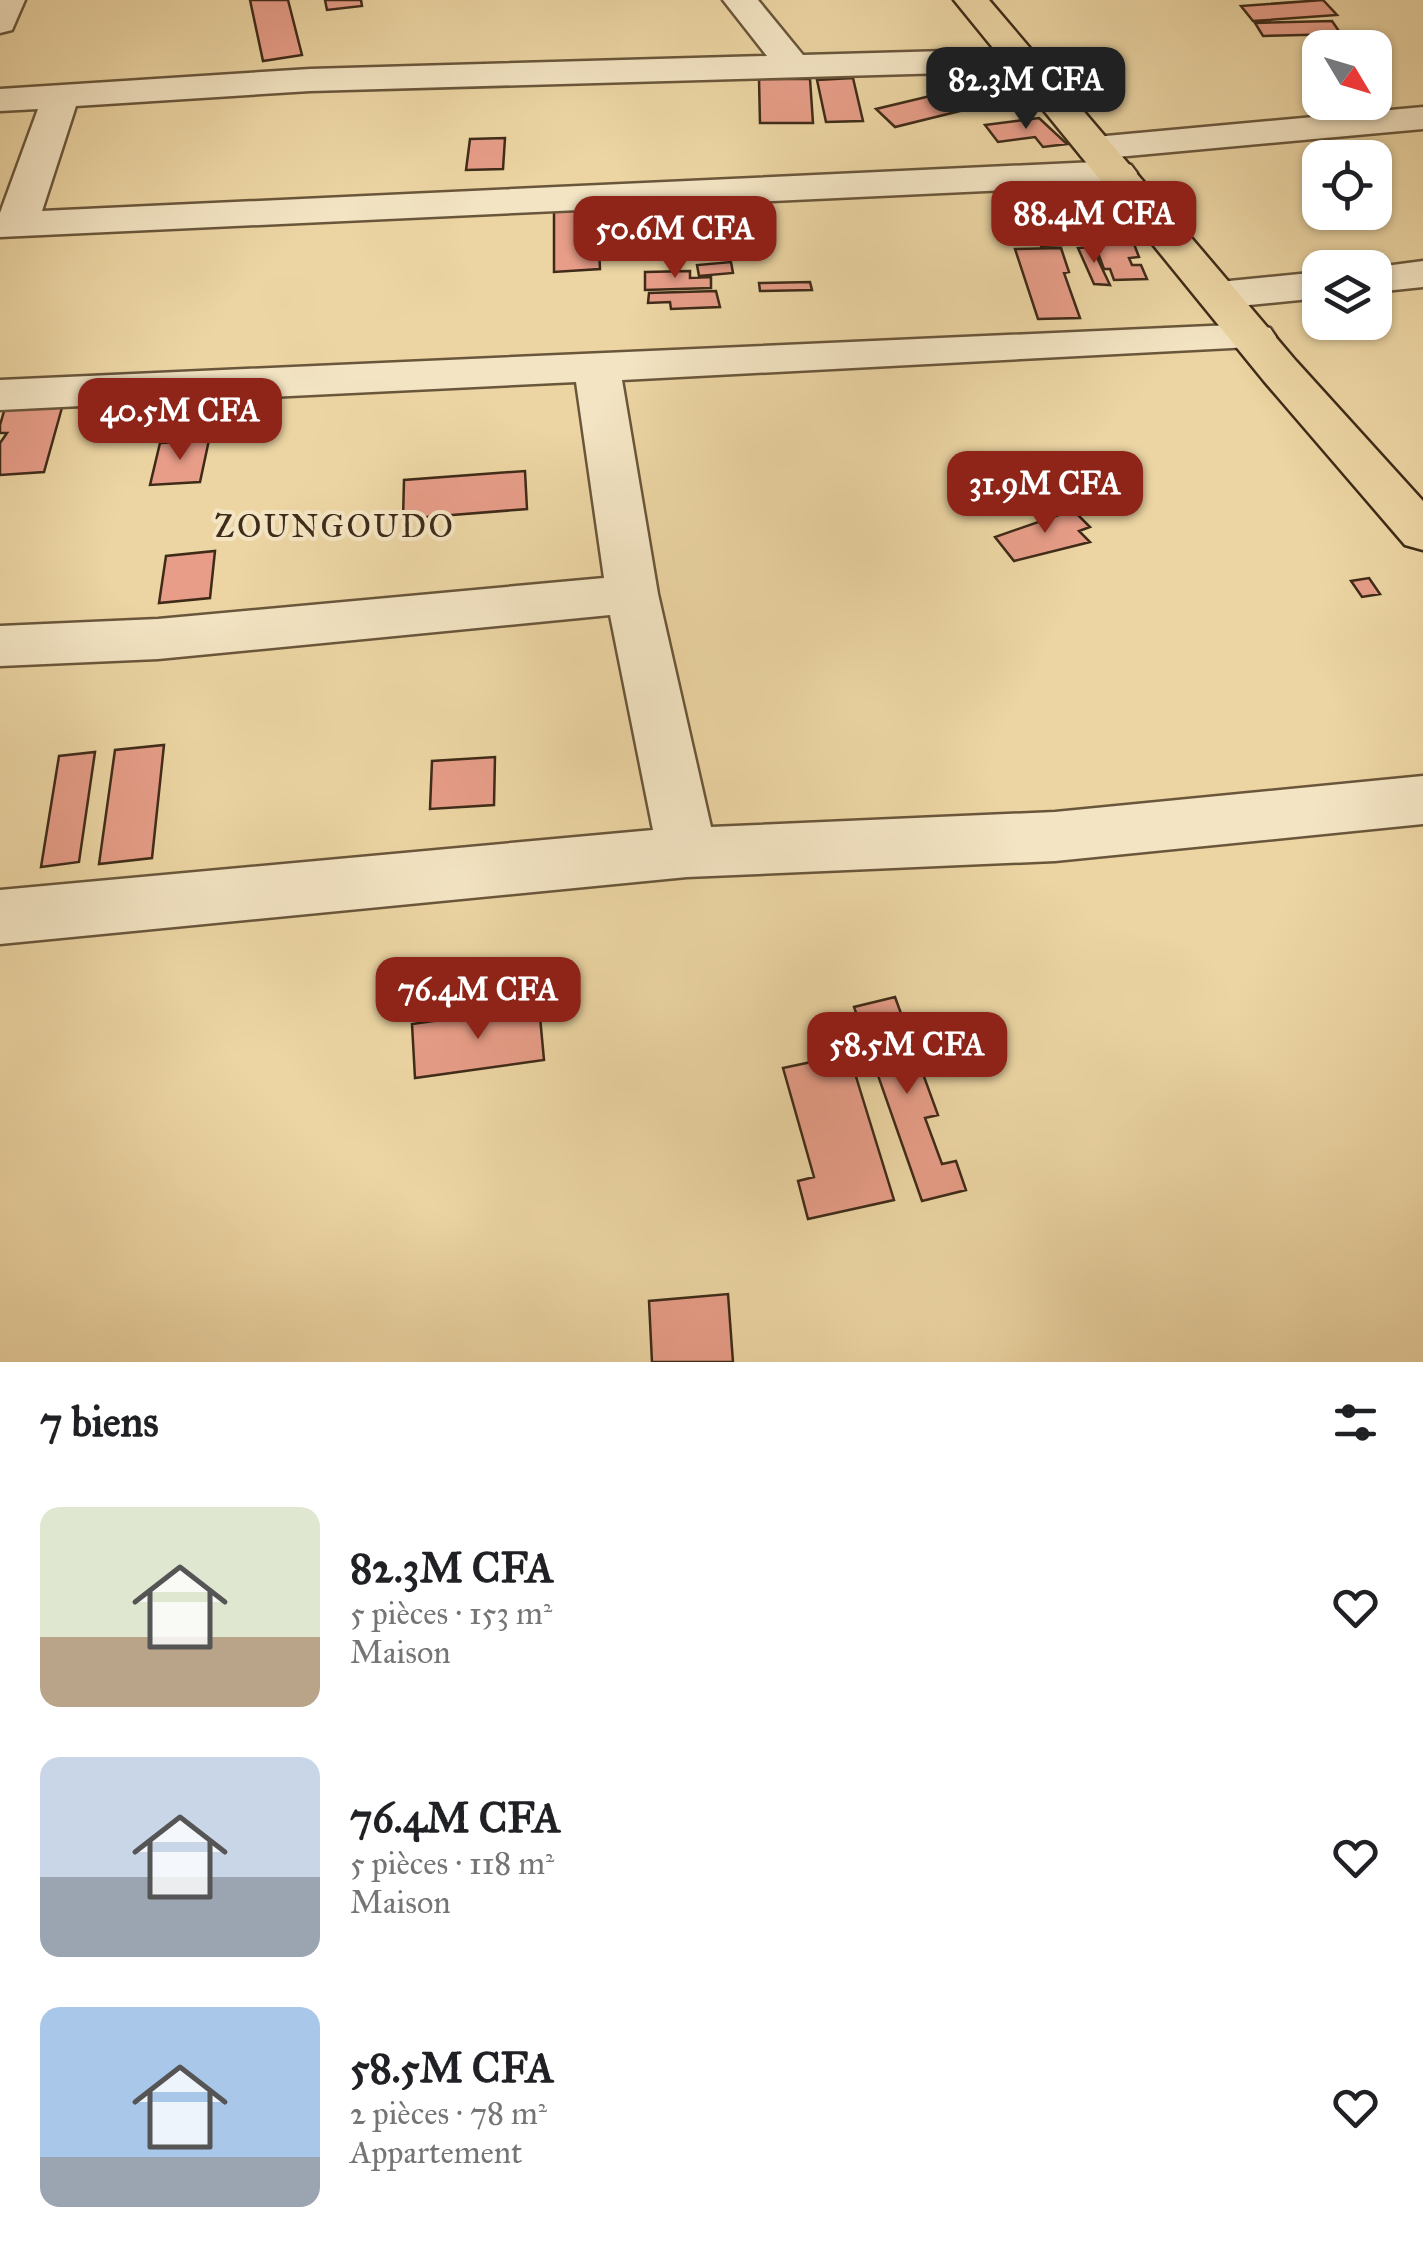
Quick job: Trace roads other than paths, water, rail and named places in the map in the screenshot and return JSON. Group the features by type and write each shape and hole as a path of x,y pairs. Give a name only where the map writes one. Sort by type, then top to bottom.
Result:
{"main road":[{"path":"971,0 1423,533"}],"street":[{"path":"0,23 8,0"},
{"path":"740,0 792,65"},
{"path":"0,100 310,80 1021,60"},
{"path":"60,96 9,224 236,218 1106,160 1423,118"},
{"path":"1392,277 1423,274"},
{"path":"1219,295 1302,287"},
{"path":"0,395 156,384 597,369 1254,337"},
{"path":"597,369 632,594 687,852"},
{"path":"0,646 158,639 632,594"},
{"path":"0,916 687,852 788,851 1144,832 1423,800"}],"district":[{"name":"ZOUNGOUDO","path":"335,526"}]}
